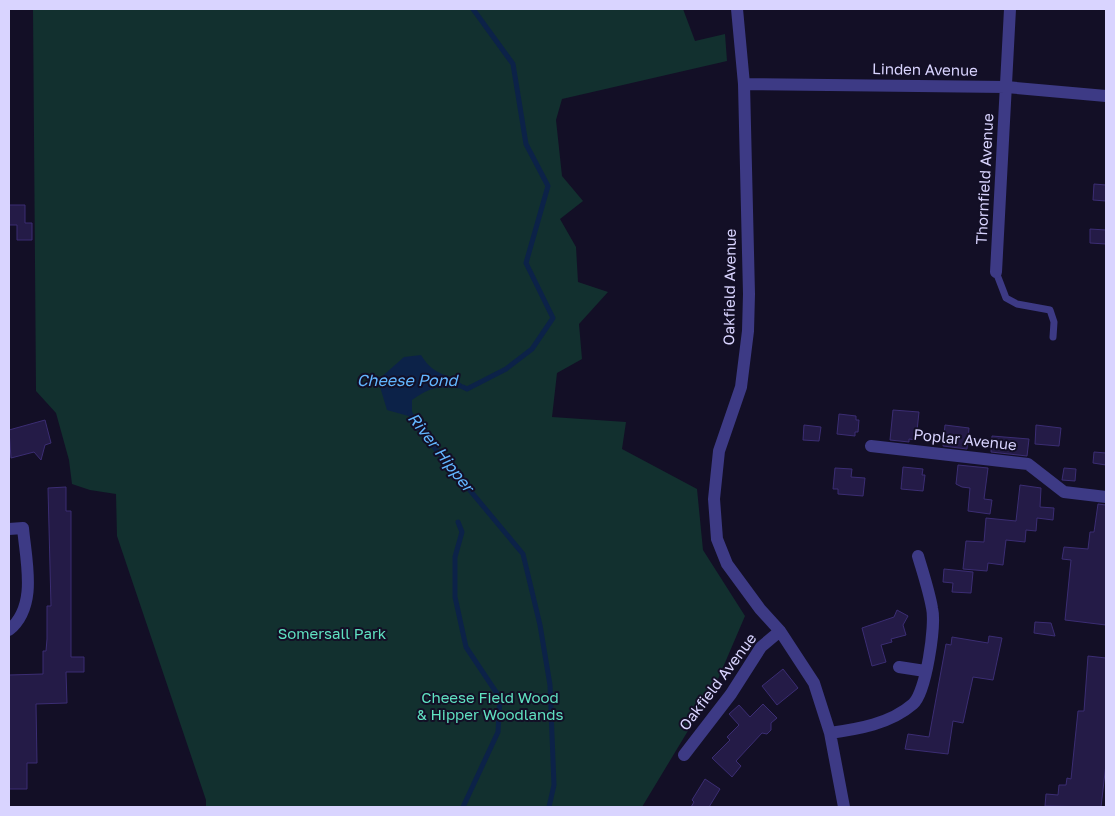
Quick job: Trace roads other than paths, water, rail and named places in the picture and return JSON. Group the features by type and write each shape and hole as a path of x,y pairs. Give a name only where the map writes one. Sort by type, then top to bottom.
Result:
{"street":[{"name":"Oakfield Avenue","path":"737,9 744,84 749,294 748,331 741,387 719,451 714,499 717,539 727,564 760,609 780,631 814,683 830,733 844,807"},
{"name":"Thornfield Avenue","path":"996,272 1010,9"},
{"name":"Linden Avenue","path":"744,84 1006,87 1106,96"},
{"name":"Poplar Avenue","path":"871,446 1028,464 1064,492 1106,496"},
{"path":"9,529 23,528 28,600 18,622 9,630"},
{"path":"830,733 861,728 882,721 914,703 920,691 933,624 933,609 918,556"},
{"name":"Oakfield Avenue","path":"684,755 731,694 761,647 780,631"},
{"path":"899,667 925,671"}],"lane":[{"path":"996,272 1006,298 1017,304 1050,310 1054,322 1053,337"}],"water":[{"name":"Cheese Pond","path":"421,355 438,372 456,380 467,389 445,387 426,391 412,400 412,417 387,410 378,380 404,357"}],"waterway":[{"name":"River Hipper","path":"463,387 467,389 506,369 532,349 553,318 526,263 548,186 526,144 513,64 473,9"},
{"name":"River Hipper","path":"410,413 418,428 523,554 540,625 550,685 554,785 549,807"},
{"path":"458,522 462,532 455,557 455,597 466,647 500,698 498,732 463,807"}],"park label":[{"name":"Somersall Park","path":"332,634"},
{"name":"Cheese Field Wood & Hipper Woodlands","path":"490,706"}]}
